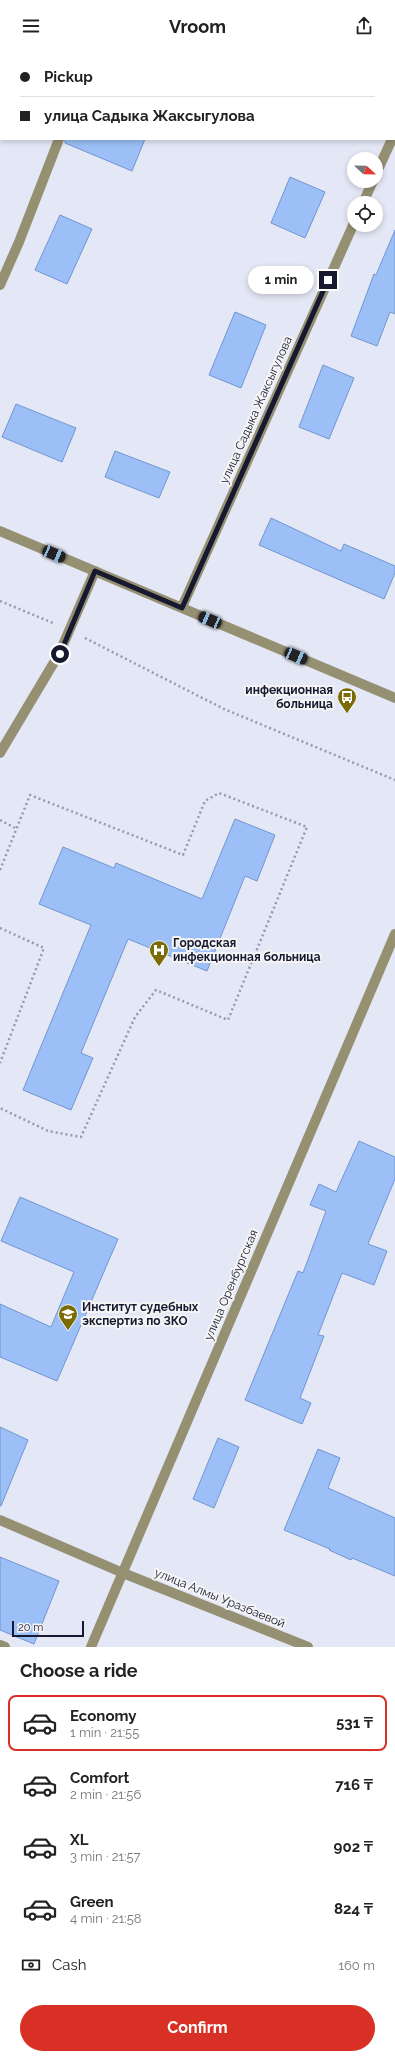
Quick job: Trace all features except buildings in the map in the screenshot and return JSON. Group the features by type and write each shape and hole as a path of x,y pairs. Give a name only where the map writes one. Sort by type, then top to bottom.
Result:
{"street":[{"path":"0,285 19,242 59,140"},
{"path":"383,159 392,140"},
{"name":"улица Садыка Жаксыгулова","path":"182,608 350,232"},
{"path":"0,531 395,698"},
{"path":"0,753 60,654 95,571"},
{"name":"улица Оренбургская","path":"92,1647 395,934"},
{"name":"улица Алмы Уразбаевой","path":"0,1520 123,1573 308,1647"},
{"path":"0,1645 5,1647"}],"path":[{"path":"0,601 70,630 224,709 395,780"},
{"path":"0,870 30,795 183,855 205,801 219,793 308,827 228,1020 156,990 135,1017 81,1137 48,1131 0,1108"},
{"path":"0,820 16,829"},
{"path":"0,928 44,948 0,1063"}],"place":[{"name":"инфекционная больница","path":"347,714"},
{"name":"Городская инфекционная больница","path":"159,967"},
{"name":"Институт судебных экспертиз по ЗКО","path":"68,1331"}],"route":[{"path":"60,654 95,571 182,608 328,280"}]}
